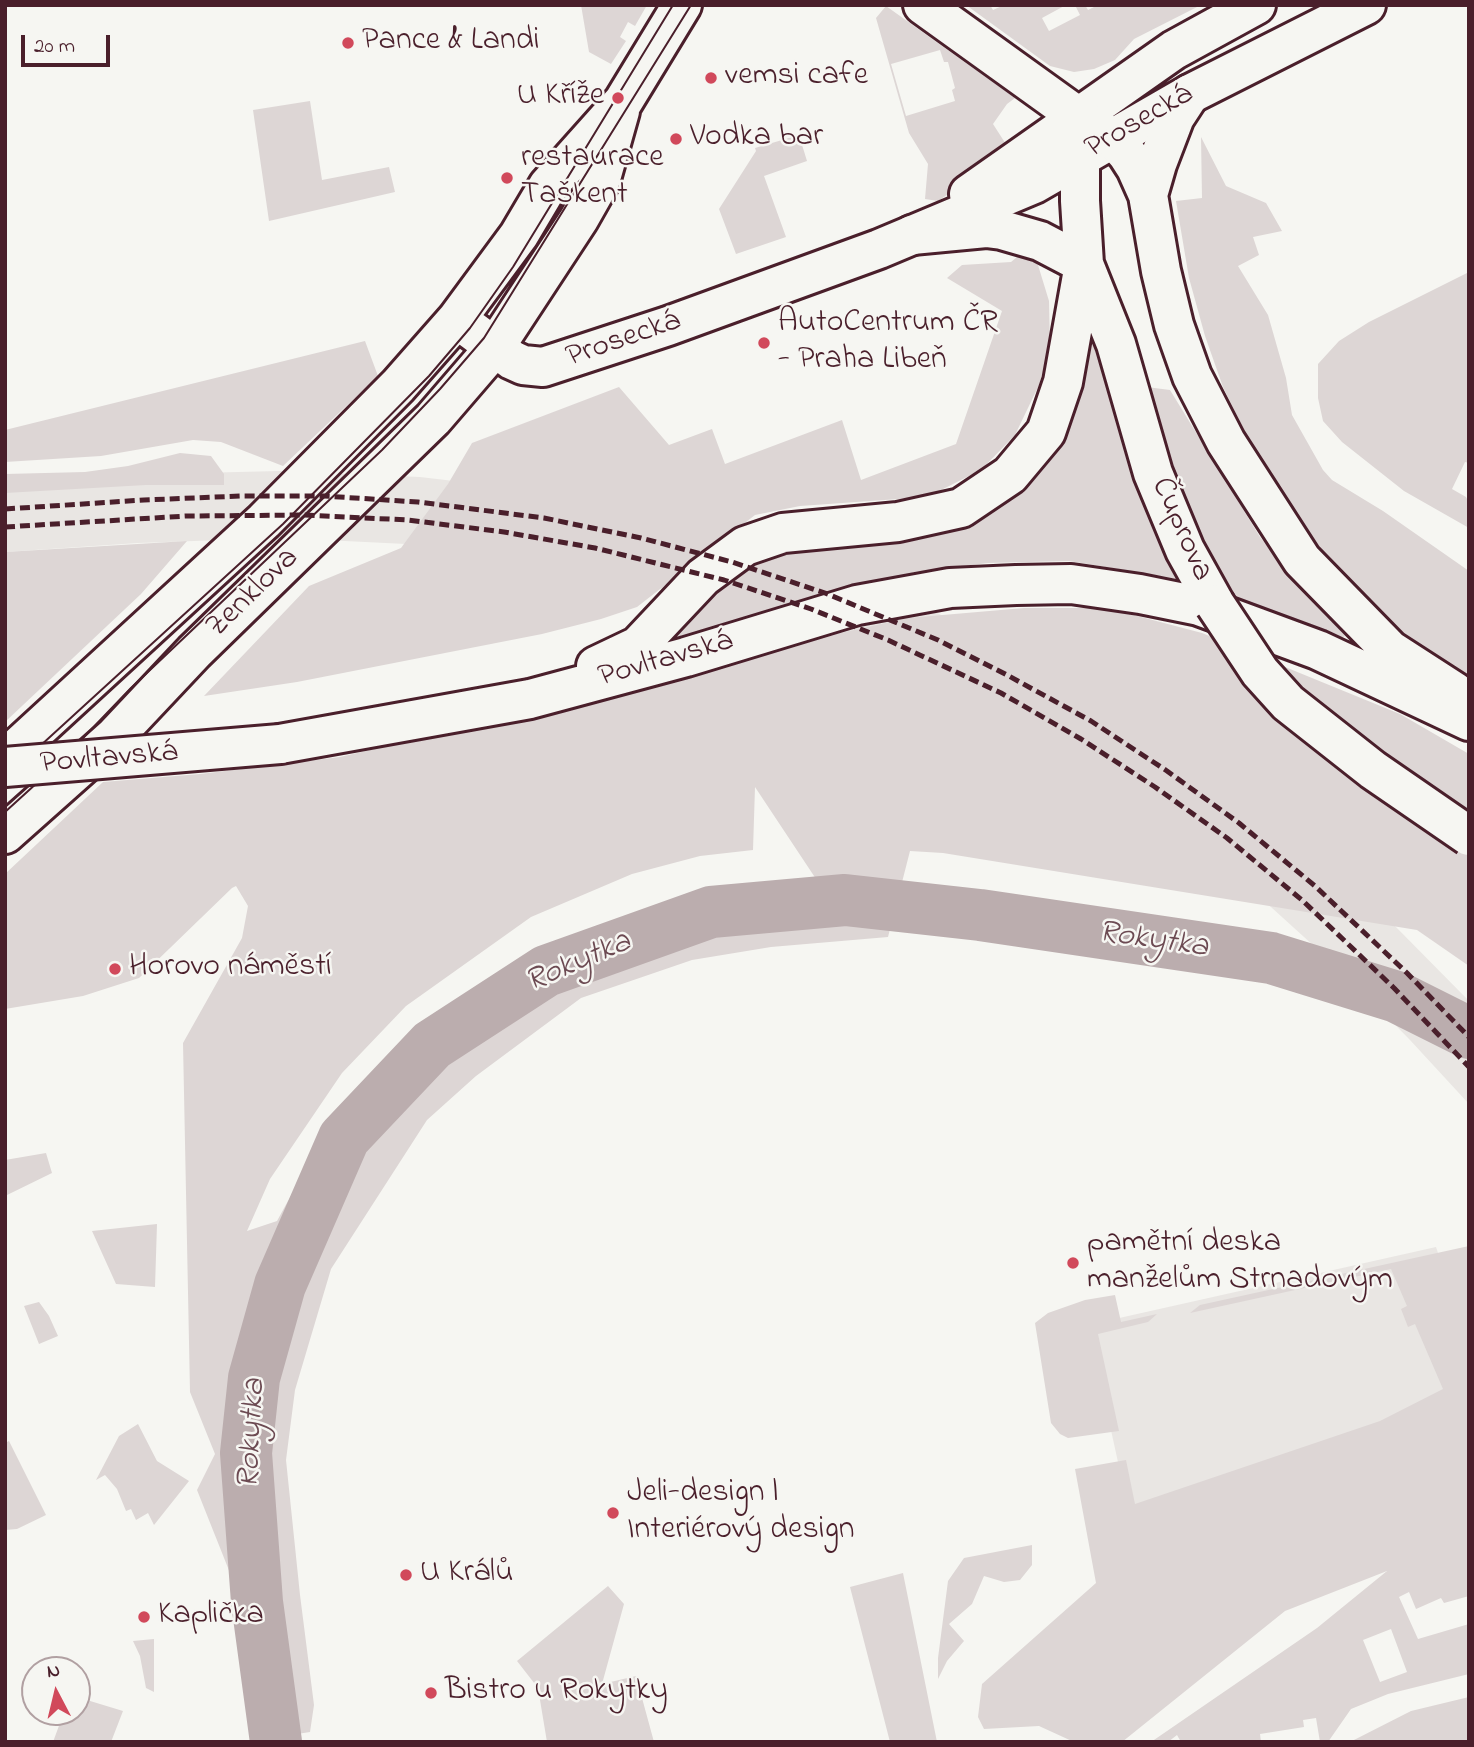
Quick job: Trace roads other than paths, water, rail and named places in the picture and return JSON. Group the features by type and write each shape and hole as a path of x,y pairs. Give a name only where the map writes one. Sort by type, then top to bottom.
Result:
{"main road":[{"name":"Zenklova","path":"5,759 264,521 398,387 457,319 519,235 548,186 623,102 682,5"},
{"path":"923,5 1080,118 1097,148 1136,168 1148,195 1174,326 1192,376 1240,464 1302,559 1390,650 1469,701"},
{"name":"Prosecká","path":"912,235 1187,41 1256,5"},
{"name":"Prosecká","path":"495,347 523,365 543,367 563,362 668,327 912,235 1034,184 1190,94 1366,5"},
{"path":"1148,195 1175,117 1190,94"},
{"name":"Zenklova","path":"5,834 114,737 194,652 433,419 495,347 579,219 600,182 623,102"},
{"name":"Čuprova","path":"1097,148 1080,201 1084,264 1116,344 1153,473 1185,551 1215,604 1260,672 1288,703 1373,770 1469,836"},
{"path":"530,699 638,646 703,578 745,546 783,533 898,522 961,508 1010,475 1046,432 1063,382 1084,264 1040,241 1002,230 986,228 912,235"},
{"path":"457,319 495,347"},
{"name":"Povltavská","path":"5,767 279,744 530,699 686,657 857,605 950,588 1071,584 1140,594 1199,607 1318,650"},
{"path":"1318,650 1469,721"},
{"path":"1318,650 1469,740"}],"waterway":[{"name":"Rokytka","path":"276,1742 257,1602 246,1453 254,1378 280,1285 344,1138 432,1045 546,971 711,912 845,900 980,915 1271,958 1397,997 1469,1033"}],"tram line":[{"path":"5,778 283,524 429,376 470,328 513,267 673,5"},
{"path":"5,812 60,762 131,688 382,450 484,338 691,5"}],"railway":[{"path":"5,509 242,496 324,496 418,502 544,518 641,538 732,562 825,593 938,640 1007,675 1091,721 1167,771 1239,823 1315,886 1407,973 1469,1037"},
{"path":"5,527 186,516 304,515 408,520 504,532 595,548 724,580 811,609 888,640 1001,693 1081,739 1155,787 1227,838 1302,900 1394,988 1469,1067"}],"place":[{"name":"Pance & Landi","path":"348,43"},
{"name":"vemsi cafe","path":"711,78"},
{"name":"U Kříže","path":"618,98"},
{"name":"Vodka bar","path":"676,139"},
{"name":"restaurace Taškent","path":"507,178"},
{"name":"AutoCentrum ČR - Praha Libeň","path":"764,343"},
{"name":"Horovo náměstí","path":"115,969"},
{"name":"pamětní deska manželům Strnadovým","path":"1073,1263"},
{"name":"Jeli-design | Interiérový design","path":"613,1513"},
{"name":"U Králů","path":"406,1575"},
{"name":"Kaplička","path":"144,1617"},
{"name":"Bistro u Rokytky","path":"431,1693"}]}
